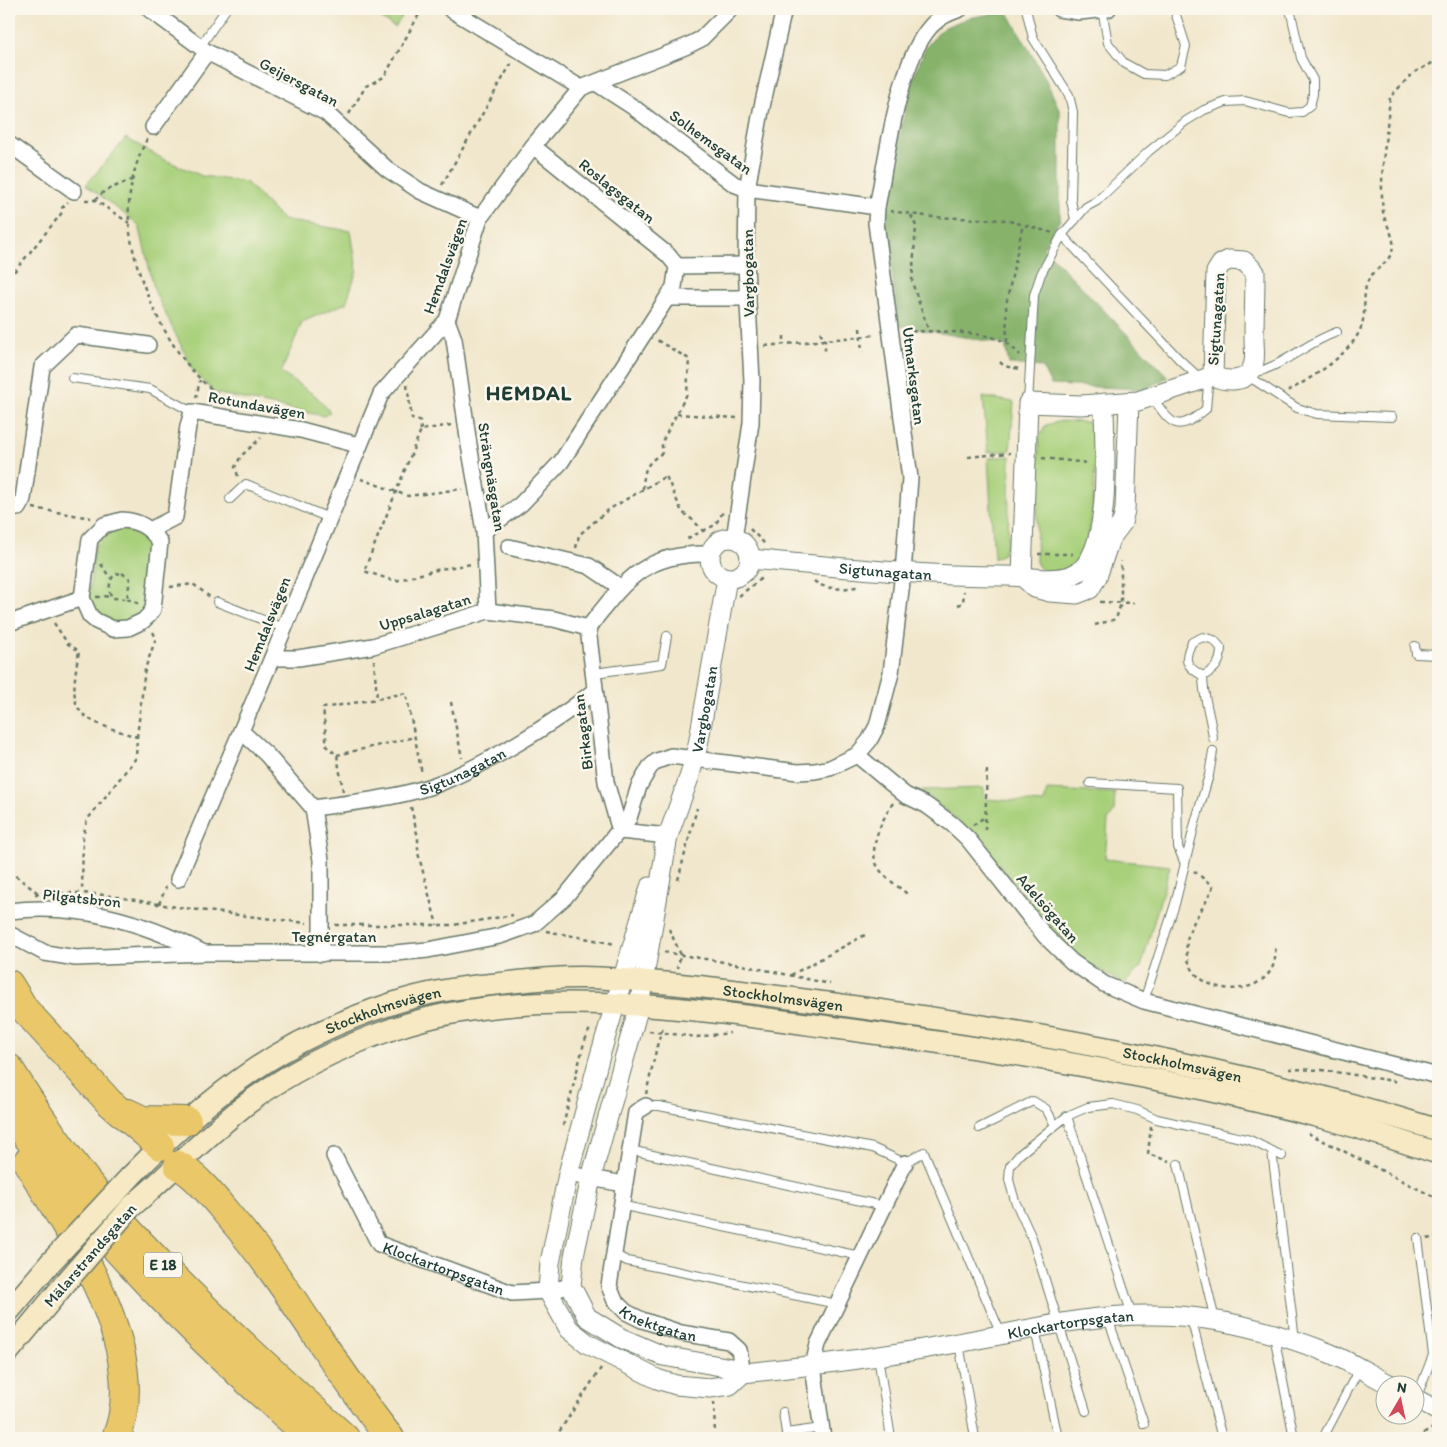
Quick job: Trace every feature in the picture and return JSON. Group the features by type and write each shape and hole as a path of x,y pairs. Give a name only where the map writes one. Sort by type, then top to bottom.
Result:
{"highway":[{"path":"9,984 26,1010 116,1108 189,1171 213,1197 252,1244 353,1390 390,1438"},
{"name":"E 18","path":"9,1068 42,1120 131,1233 228,1330 345,1438"},
{"path":"116,1108 143,1120 187,1121"},
{"name":"E 18","path":"9,1110 50,1168 130,1264 214,1350 311,1438"},
{"path":"9,1133 92,1276 112,1323 124,1365 126,1389 123,1419 116,1438"}],"main road":[{"name":"Stockholmsvägen","path":"169,1155 187,1121 245,1074 300,1040 396,1002 439,991 530,980 598,977 873,1010 1159,1057 1334,1100 1438,1130"},
{"name":"Stockholmsvägen","path":"169,1155 288,1077 342,1049 396,1027 448,1013 559,1003 616,1004 783,1021 901,1037 1148,1077 1322,1117 1438,1153"},
{"name":"Mälarstrandsgatan","path":"9,1311 50,1263 131,1176 169,1155"},
{"name":"Mälarstrandsgatan","path":"9,1351 131,1207 146,1193 169,1155"}],"street":[{"name":"Geijersgatan","path":"149,9 204,49 326,113 387,170 435,198 480,218"},
{"name":"Solhemsgatan","path":"450,9 518,50 632,107 734,184 747,189 877,207"},
{"name":"Hemdalsvägen","path":"178,879 272,658 358,445 381,394 389,382 447,320 480,218 532,146 568,101 588,86 700,39 731,9"},
{"name":"Vargbogatan","path":"735,533 752,423 746,265 747,189 761,111 784,9"},
{"path":"942,12 960,9"},
{"path":"1059,9 1078,12 1104,9"},
{"name":"Utmarksgatan","path":"857,755 869,741 878,726 892,673 903,573 910,478 876,223 877,207 900,94 912,59 930,26 942,12"},
{"path":"153,127 204,49"},
{"path":"9,144 74,195"},
{"name":"Roslagsgatan","path":"532,146 668,255 677,266"},
{"name":"Sigtunagatan","path":"1028,404 1129,402 1152,397 1208,378 1227,381 1240,379 1247,375 1253,367 1255,272 1247,263 1234,259 1221,264 1216,272 1208,378"},
{"path":"484,531 521,504 561,462 674,287 677,266 746,265"},
{"path":"667,298 748,298"},
{"name":"Strängnäsgatan","path":"447,320 454,339 484,531 488,611"},
{"path":"15,506 42,367 76,335 148,345"},
{"path":"1028,404 1022,576 1038,590 1077,594 1090,589 1097,577 1104,553 1122,523 1125,510 1129,402"},
{"name":"Sigtunagatan","path":"763,568 1022,576 1054,579 1068,577 1084,567 1093,554 1100,538 1104,403"},
{"name":"Rotundavägen","path":"150,530 175,517 188,426 192,412 271,424 358,445"},
{"path":"132,520 150,530 160,542 153,609 143,621 128,628 113,629 103,625 90,616 82,598 90,539 104,525 132,520"},
{"path":"735,533 763,568 745,572 738,577 727,578 714,571 710,563 710,554 714,545 735,533"},
{"path":"509,547 589,566 620,587"},
{"path":"588,628 620,587 649,564 681,555 710,554"},
{"name":"Vargbogatan","path":"616,1004 622,980 640,948 668,836 694,758 727,578"},
{"path":"9,623 82,598"},
{"name":"Uppsalagatan","path":"272,658 298,658 373,646 488,611 528,614 588,628"},
{"name":"Birkagatan","path":"588,628 606,782 620,831"},
{"name":"Sigtunagatan","path":"313,808 345,804 424,787 465,772 531,734 594,692"},
{"path":"241,731 267,755 313,808 321,860 321,954"},
{"path":"694,758 798,772 830,768 857,755"},
{"name":"Adelsögatan","path":"857,755 905,795 926,805 962,834 1045,936 1072,962 1104,984 1144,1001 1438,1076"},
{"name":"Tegnérgatan","path":"9,934 45,953 76,958 204,953 395,953 428,950 500,936 534,924 565,897 629,818 639,786 650,767 657,761 671,756 694,758"},
{"path":"620,831 668,836"},
{"name":"Pilgatsbron","path":"11,911 56,909 109,915 162,932 204,953"},
{"name":"Vargbogatan","path":"639,1006 644,982 640,948"},
{"path":"548,1291 550,1263 568,1174 598,1059 616,1004"},
{"path":"571,1286 574,1256 591,1178 639,1006"},
{"name":"Knektgatan","path":"646,1105 636,1112 612,1253 609,1286 615,1301 626,1312 642,1320 681,1333 729,1341 739,1350 743,1373"},
{"name":"Klockartorpsgatan","path":"334,1156 379,1244 512,1293 548,1291 571,1286 587,1317 622,1338 663,1356 726,1367 743,1373 878,1357 959,1343 1059,1322 1132,1315 1191,1318 1274,1335 1330,1353 1374,1376"},
{"path":"822,1433 813,1366 818,1344 905,1164"},
{"path":"568,1174 624,1184"},
{"name":"Klockartorpsgatan","path":"548,1291 569,1329 588,1344 657,1379 690,1387 710,1388 730,1385 743,1373"},
{"path":"1424,1403 1438,1410"}],"lane":[{"path":"204,49 226,9"},
{"path":"1026,9 1033,38 1068,95 1073,112 1071,200 1075,220"},
{"path":"1104,9 1108,43 1124,63 1144,74 1165,75 1181,66 1186,46 1174,9"},
{"path":"1028,404 1034,295 1044,268 1062,236 1086,207 1096,201 1148,152 1186,121 1204,110 1226,102 1245,101 1289,112 1302,112 1310,106 1313,94 1313,80 1301,58 1290,9"},
{"path":"1062,236 1179,359 1208,378 1206,409 1189,423 1178,424 1166,417 1152,397"},
{"path":"1247,375 1271,369 1318,338 1337,332"},
{"path":"1247,375 1297,408 1317,414 1392,417"},
{"path":"72,378 150,389 192,412"},
{"path":"230,499 246,484 329,518"},
{"path":"217,602 284,628"},
{"path":"594,673 662,664 666,636"},
{"path":"1203,637 1214,640 1221,648 1222,658 1216,669 1203,676 1193,670 1187,663 1186,654 1192,642 1203,637"},
{"path":"1415,646 1416,654 1438,655"},
{"path":"1203,676 1203,692 1212,724 1213,738"},
{"path":"1144,1001 1175,904 1209,775 1213,751"},
{"path":"1090,783 1177,788 1178,847 1185,864"},
{"path":"979,1128 1033,1101 1046,1109 1055,1126"},
{"path":"1086,1410 1032,1238 1015,1201 1008,1180 1010,1166 1020,1154 1067,1116 1088,1107 1113,1104 1137,1110 1152,1117 1250,1140 1282,1156"},
{"path":"646,1105 873,1148 905,1164 924,1152 1001,1334"},
{"path":"1067,1116 1132,1315"},
{"path":"630,1150 884,1206"},
{"path":"1272,1151 1295,1342"},
{"path":"1178,1164 1216,1322"},
{"path":"620,1205 860,1256"},
{"path":"1418,1238 1433,1354 1424,1376"},
{"path":"612,1253 627,1261 836,1304"},
{"path":"1108,1316 1144,1424"},
{"path":"1191,1318 1222,1438"},
{"path":"1034,1327 1058,1438"},
{"path":"1274,1335 1294,1438"},
{"path":"959,1343 976,1438"},
{"path":"878,1357 892,1438"},
{"path":"1323,1438 1359,1369"},
{"path":"783,1412 787,1436 822,1433"}],"path":[{"path":"341,126 366,86 384,77 422,9"},
{"path":"435,198 518,50"},
{"path":"1277,394 1310,379 1358,338 1363,322 1366,284 1369,278 1390,258 1394,245 1383,213 1390,97 1414,73 1438,60"},
{"path":"153,127 139,153 132,180 129,223 135,258 153,307 180,355 200,380 215,393 231,403 240,405"},
{"path":"129,223 95,200 106,190 132,180"},
{"path":"9,278 74,195"},
{"path":"877,207 911,215 1006,220 1062,236"},
{"path":"911,215 916,226 912,282 928,329"},
{"path":"1007,342 1006,305 1023,224"},
{"path":"860,328 862,352"},
{"path":"750,347 928,329 1007,342 1024,359 1029,359"},
{"path":"643,489 644,472 651,460 662,453 662,442 687,394 690,360 654,338 659,330"},
{"path":"820,332 825,340 825,351"},
{"path":"784,336 784,344"},
{"path":"1000,362 1004,366 1018,369"},
{"path":"192,412 200,380"},
{"path":"389,382 408,385 412,418 420,421 421,430 364,571 395,581 462,564 486,565"},
{"path":"736,426 738,409"},
{"path":"676,414 737,417"},
{"path":"421,430 466,423"},
{"path":"235,467 241,456 259,441 271,424"},
{"path":"968,457 1010,453"},
{"path":"1036,457 1096,463"},
{"path":"347,474 394,493 408,496 476,487"},
{"path":"572,562 579,535 608,510 666,476 682,512 703,531"},
{"path":"15,506 100,520 104,525"},
{"path":"680,541 715,525 724,510"},
{"path":"718,521 735,533 746,526 760,536 767,548 763,568 748,591 733,600"},
{"path":"1034,554 1082,554"},
{"path":"1095,625 1116,619 1121,603 1121,557"},
{"path":"122,573 130,579 127,599 121,600 112,598 109,593 111,578 115,574 122,573"},
{"path":"812,580 821,587 850,589 865,584"},
{"path":"174,588 193,584 217,602"},
{"path":"955,591 973,591"},
{"path":"958,605 964,604 964,591"},
{"path":"1093,602 1134,603"},
{"path":"47,609 68,644 79,651 73,694 76,707 86,718 137,737"},
{"path":"82,892 83,837 87,820 136,758 144,669 156,638 143,621"},
{"path":"373,646 377,699"},
{"path":"345,804 337,755 327,747 322,708 406,692 424,787"},
{"path":"450,702 465,772"},
{"path":"337,755 415,736"},
{"path":"986,830 987,767"},
{"path":"407,791 418,838 418,854 437,925"},
{"path":"905,795 894,802 886,814 875,848 875,862 882,873 907,894"},
{"path":"676,889 698,805"},
{"path":"973,825 986,816"},
{"path":"1185,864 1213,886 1206,905 1193,922 1188,939 1187,950 1197,974 1218,988 1241,988 1258,982 1268,974 1274,962 1275,948 1272,948"},
{"path":"9,871 38,893 82,892 321,925 463,924 524,912 541,930 553,934 757,968 833,985"},
{"path":"669,922 669,928 681,955"},
{"path":"790,975 865,935"},
{"path":"756,974 757,968"},
{"path":"646,1105 644,1100 658,1042 663,1033 696,1038 732,1032"},
{"path":"1286,1069 1322,1070 1409,1084"},
{"path":"1152,1117 1148,1154 1178,1164"},
{"path":"1306,1132 1438,1199"},
{"path":"555,1438 608,1355"},
{"path":"1417,1438 1435,1428 1438,1422"}],"green space":[{"path":"365,9 407,9 395,27"},
{"path":"1007,11 1044,76 1060,111 1060,220 1043,247 1168,377 1145,389 1051,385 1042,367 1009,364 1005,344 899,326 885,217 891,173 911,84 926,47 943,28 968,18"},
{"path":"126,138 163,159 202,176 246,182 283,220 351,231 357,270 346,303 302,322 281,373 316,396 330,412 324,416 215,393 193,370 155,292 139,225 86,185"},
{"path":"983,397 1014,402 1010,451 988,452"},
{"path":"1061,421 1088,422 1093,425 1095,453 1094,494 1086,549 1081,559 1069,568 1048,571 1041,569 1036,562 1039,438 1046,425"},
{"path":"1010,456 1008,539 1003,554 994,559 988,458"},
{"path":"116,529 139,531 153,548 148,605 132,625 101,621 88,603 95,544"},
{"path":"984,788 985,799 1044,803 1047,790 1115,793 1114,812 1108,820 1105,859 1170,866 1141,967 1124,984 1076,956 970,831 922,790"}],"district":[{"name":"HEMDAL","path":"529,392"}]}
